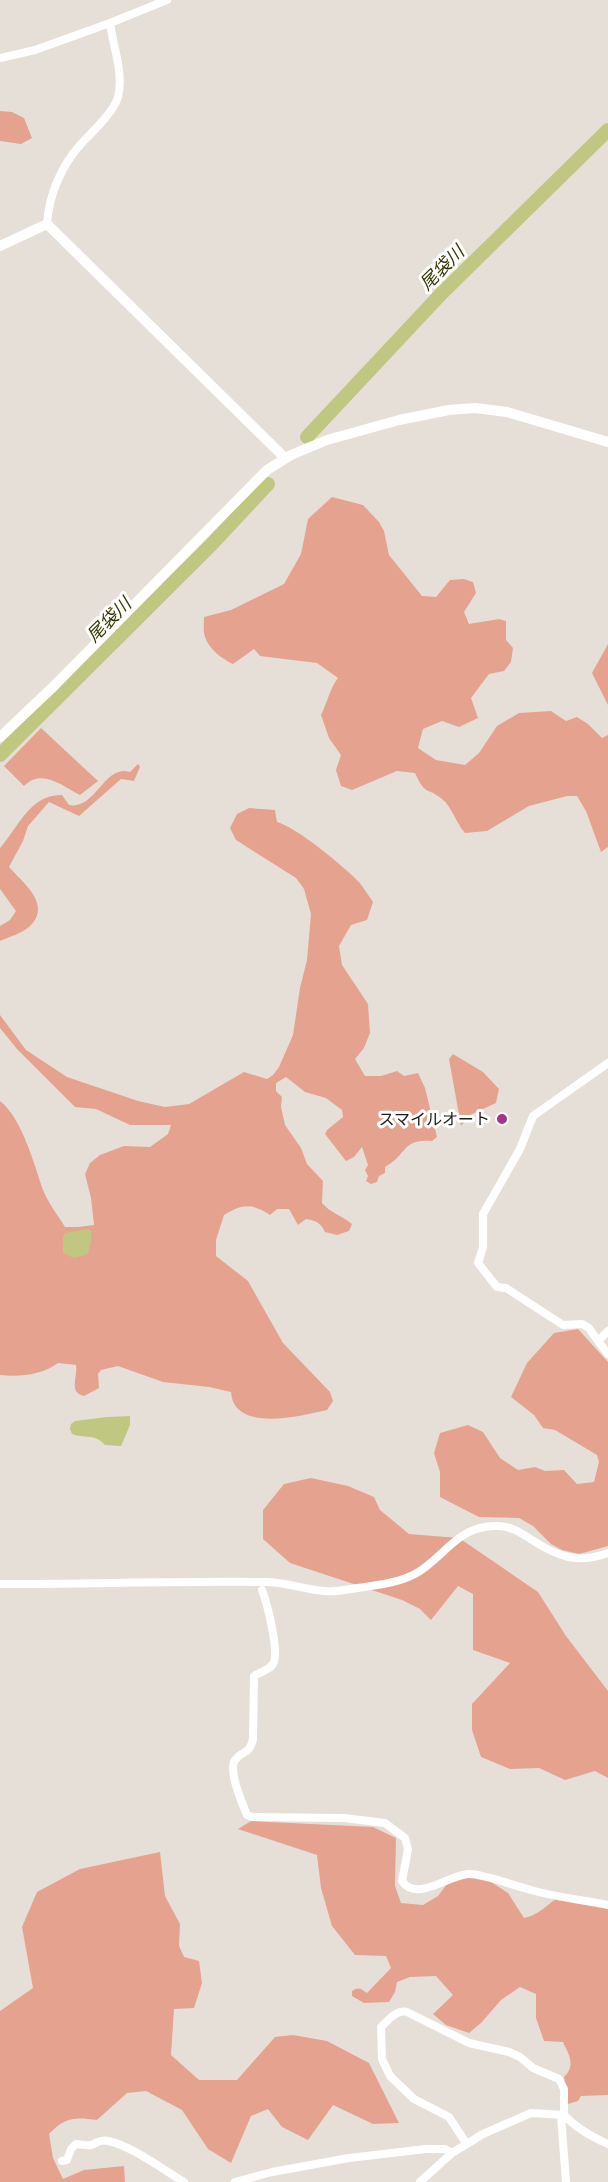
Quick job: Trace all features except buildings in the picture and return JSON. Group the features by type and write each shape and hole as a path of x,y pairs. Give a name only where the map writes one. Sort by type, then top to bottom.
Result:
{"street":[{"path":"0,58 35,50 167,0"},
{"path":"110,23 119,78 120,89 117,100 79,147 59,177 48,209 47,224 285,458"},
{"path":"0,246 47,224"},
{"path":"0,737 53,687 267,470 285,458 327,440 399,420 449,410 475,408 507,412 608,442"},
{"path":"608,1064 533,1116 520,1149 483,1214 483,1247 478,1263 497,1287 506,1288 563,1325 582,1324 589,1328 608,1354"},
{"path":"598,1341 608,1331"},
{"path":"0,1584 271,1582 321,1591 343,1591 395,1582 416,1573 452,1542 478,1528 496,1525 509,1527 560,1555 575,1559 589,1559 608,1553"},
{"path":"262,1590 270,1613 275,1661 269,1669 262,1670 254,1677 253,1740 250,1749 235,1760 233,1767 238,1792 247,1815 252,1817 344,1818 385,1824 405,1838 408,1849 402,1881 412,1888 423,1890 435,1884 447,1882 456,1876 471,1874 551,1895 608,1905"},
{"path":"466,2143 449,2117 414,2099 390,2076 382,2059 381,2027 401,2010 468,2043 509,2052 520,2057 533,2068 560,2079 564,2089 562,2115 566,2182"},
{"path":"420,2182 466,2143 531,2113 562,2115 592,2137 608,2144"},
{"path":"62,2161 67,2160 71,2149 76,2144 91,2145 98,2140 106,2140 142,2157 184,2182"},
{"path":"235,2182 272,2172 350,2158 426,2149 445,2149 452,2153"}],"shaded area":[{"path":"0,111 12,112 24,118 32,138 21,144 0,141"},
{"path":"332,497 363,505 379,522 384,531 389,555 422,596 436,597 450,580 464,579 473,582 476,593 464,612 469,624 499,619 506,621 506,640 513,648 511,662 504,671 489,674 471,698 478,718 459,727 442,721 423,729 418,748 436,760 465,765 479,753 497,726 519,713 551,711 566,721 577,717 602,738 608,735 608,847 601,852 586,811 577,796 567,796 529,806 487,831 465,833 445,802 424,788 415,773 397,771 352,790 341,786 336,770 341,755 329,738 321,715 338,678 317,663 260,656 254,649 233,664 210,646 204,635 204,617 231,610 284,584 301,554 308,519"},
{"path":"608,644 608,705 592,673"},
{"path":"41,728 98,781 80,795 52,780 38,779 24,786 4,766"},
{"path":"138,764 140,767 134,781 121,779 79,816 49,802 28,826 9,867 33,894 38,910 30,926 0,941 0,926 10,920 16,911 0,889 0,848 26,814 41,800 51,796 62,795 69,805 78,805 93,795 113,774 121,771 130,772"},
{"path":"249,808 275,810 277,822 308,839 332,858 359,882 373,902 367,920 351,925 339,946 342,965 368,1004 370,1033 364,1048 355,1059 365,1076 381,1076 397,1071 404,1076 418,1073 425,1088 437,1137 432,1141 410,1144 385,1167 385,1173 379,1176 377,1182 371,1184 366,1181 368,1176 365,1170 368,1165 362,1147 354,1157 346,1161 325,1134 343,1117 342,1110 326,1098 305,1092 286,1077 276,1083 276,1091 282,1097 281,1107 285,1125 301,1148 307,1164 323,1181 322,1203 352,1224 349,1231 337,1235 325,1232 322,1226 306,1219 298,1225 289,1209 277,1209 270,1215 258,1208 247,1206 224,1215 216,1240 216,1256 248,1281 283,1343 330,1392 333,1401 327,1410 270,1419 243,1413 235,1405 231,1392 163,1382 118,1366 101,1370 98,1374 99,1388 84,1396 79,1394 75,1388 76,1365 58,1363 30,1374 0,1375 0,1101 15,1118 45,1195 65,1227 94,1225 85,1174 90,1163 100,1155 124,1146 150,1147 168,1134 171,1125 130,1125 96,1109 75,1107 17,1049 0,1028 0,1015 26,1050 67,1077 138,1101 165,1107 189,1104 244,1072 267,1079 273,1075 293,1035 307,960 311,914 304,889 296,878 236,840 230,828 237,814"},
{"path":"453,1054 483,1072 499,1089 496,1103 470,1115 461,1126 449,1059"},
{"path":"88,1229 91,1231 91,1241 88,1254 74,1258 63,1253 65,1233"},
{"path":"578,1329 608,1362 608,1546 579,1554 562,1550 551,1544 533,1526 519,1518 479,1517 440,1497 440,1472 434,1453 440,1433 468,1425 483,1432 500,1458 518,1470 535,1467 545,1471 564,1470 577,1484 594,1482 599,1462 597,1455 555,1430 543,1428 534,1415 511,1397 527,1363 554,1333"},
{"path":"130,1416 130,1425 121,1446 105,1445 94,1438 72,1434 70,1429 71,1424 75,1421"},
{"path":"311,1478 348,1486 374,1497 380,1510 409,1534 459,1538 538,1592 566,1636 608,1691 608,1778 595,1771 565,1780 539,1768 510,1769 481,1757 472,1730 472,1704 510,1663 473,1650 473,1594 458,1586 431,1620 420,1609 402,1600 290,1563 263,1539 263,1510 284,1484"},
{"path":"251,1821 373,1827 396,1838 395,1886 401,1903 423,1905 438,1896 447,1884 465,1877 488,1880 508,1893 524,1918 539,1912 562,1895 608,1908 608,2095 581,2096 578,2101 568,2104 564,2077 571,2064 567,2051 563,2042 544,2041 536,2018 536,1994 520,1987 501,2000 469,2033 446,2025 433,2014 453,1995 436,1976 410,1977 397,1982 395,1992 389,2002 364,2003 352,1996 352,1991 356,1989 367,1993 391,1968 386,1956 355,1955 332,1926 321,1888 317,1855 238,1829"},
{"path":"160,1852 165,1896 180,1924 179,1946 184,1957 199,1961 202,1983 194,2008 174,2009 171,2055 199,2080 237,2080 275,2037 293,2035 327,2041 369,2063 399,2123 373,2124 333,2105 308,2140 282,2127 268,2109 251,2116 231,2163 208,2149 182,2110 146,2091 127,2093 97,2120 71,2119 60,2124 49,2134 53,2158 63,2179 84,2170 124,2166 125,2182 0,2182 0,2011 33,1988 22,1927 37,1892 80,1869"}],"waterway":[{"name":"尾袋川","path":"307,437 441,294 608,130"},
{"name":"尾袋川","path":"0,755 211,545 268,484"}],"place":[{"name":"スマイルオート","path":"502,1119"}]}
